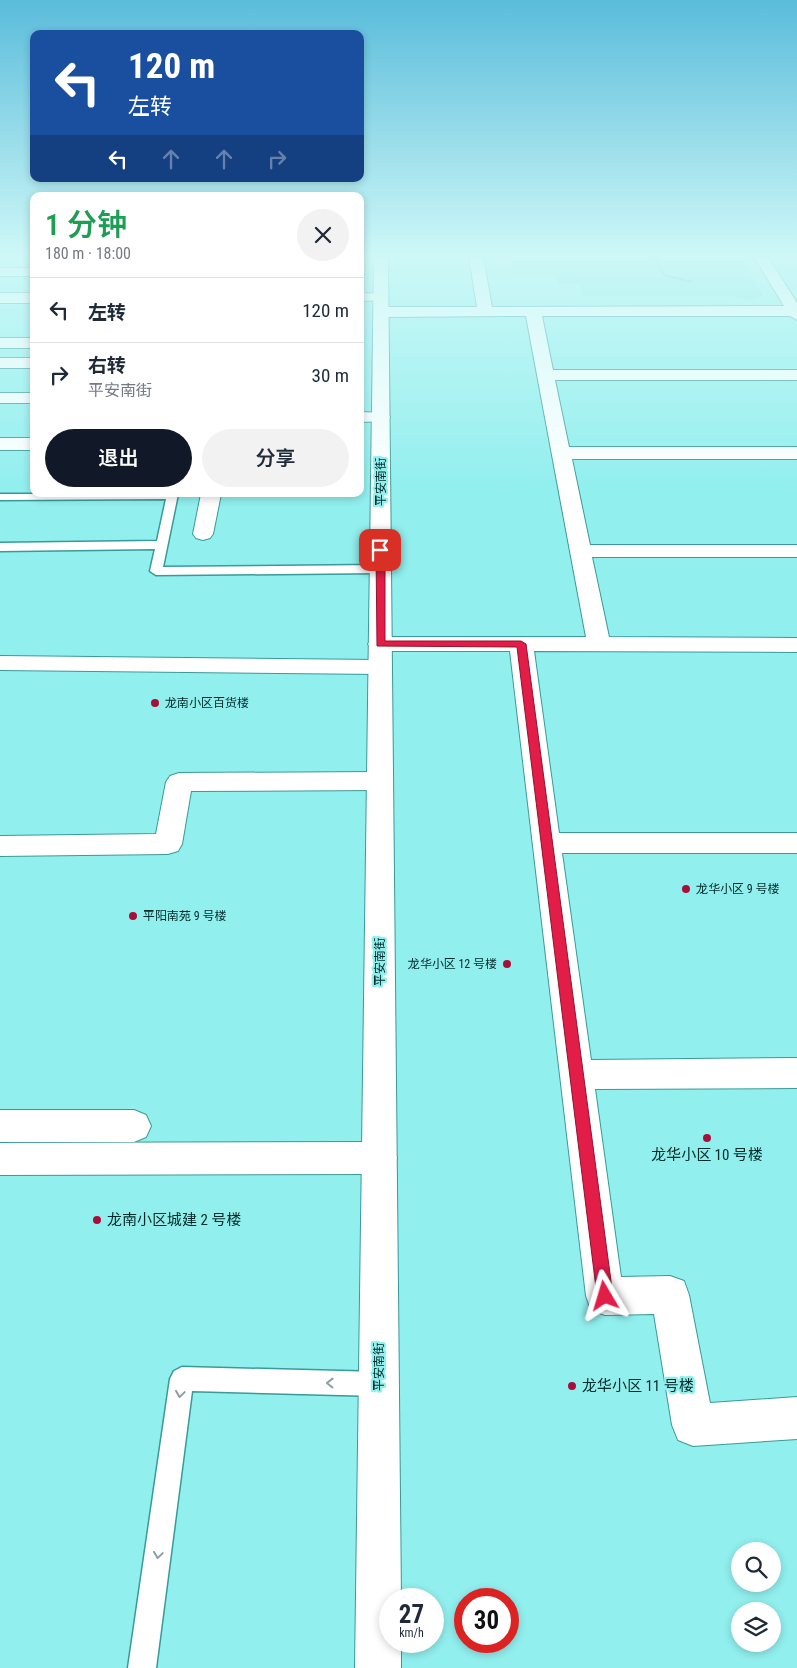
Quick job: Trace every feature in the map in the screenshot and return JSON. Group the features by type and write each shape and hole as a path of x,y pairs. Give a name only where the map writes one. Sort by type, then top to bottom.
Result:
{"street":[{"name":"平安南街","path":"378,335 370,417 380,569 378,1668"},
{"path":"538,335 600,644"},
{"path":"0,343 30,343"},
{"path":"0,363 30,363"},
{"path":"546,375 797,375"},
{"path":"0,398 30,398"},
{"path":"0,444 30,444"},
{"path":"561,452 797,453"},
{"path":"203,534 211,497"},
{"path":"581,551 797,551"},
{"path":"521,644 605,1296 670,1295 692,1425 797,1418"},
{"path":"0,663 380,655 521,644 797,645"},
{"path":"0,846 168,844 179,782 380,781"},
{"path":"547,843 797,843"},
{"path":"577,1075 797,1073"},
{"path":"0,1126 134,1126"},
{"path":"0,1159 379,1158"}],"lane":[{"path":"0,497 30,497"},
{"path":"174,497 156,571 380,569"},
{"path":"0,547 162,545"},
{"path":"142,1668 182,1380 379,1384"}],"place":[{"name":"龙南小区百货楼","path":"155,703"},
{"name":"龙华小区 9 号楼","path":"686,889"},
{"name":"平阳南苑 9 号楼","path":"133,916"},
{"name":"龙华小区 12 号楼","path":"507,964"},
{"name":"龙华小区 10 号楼","path":"707,1138"},
{"name":"龙南小区城建 2 号楼","path":"97,1220"},
{"name":"龙华小区 11 号楼","path":"572,1386"}],"route":[{"path":"380,550 380,644 521,644 605,1296"}]}
